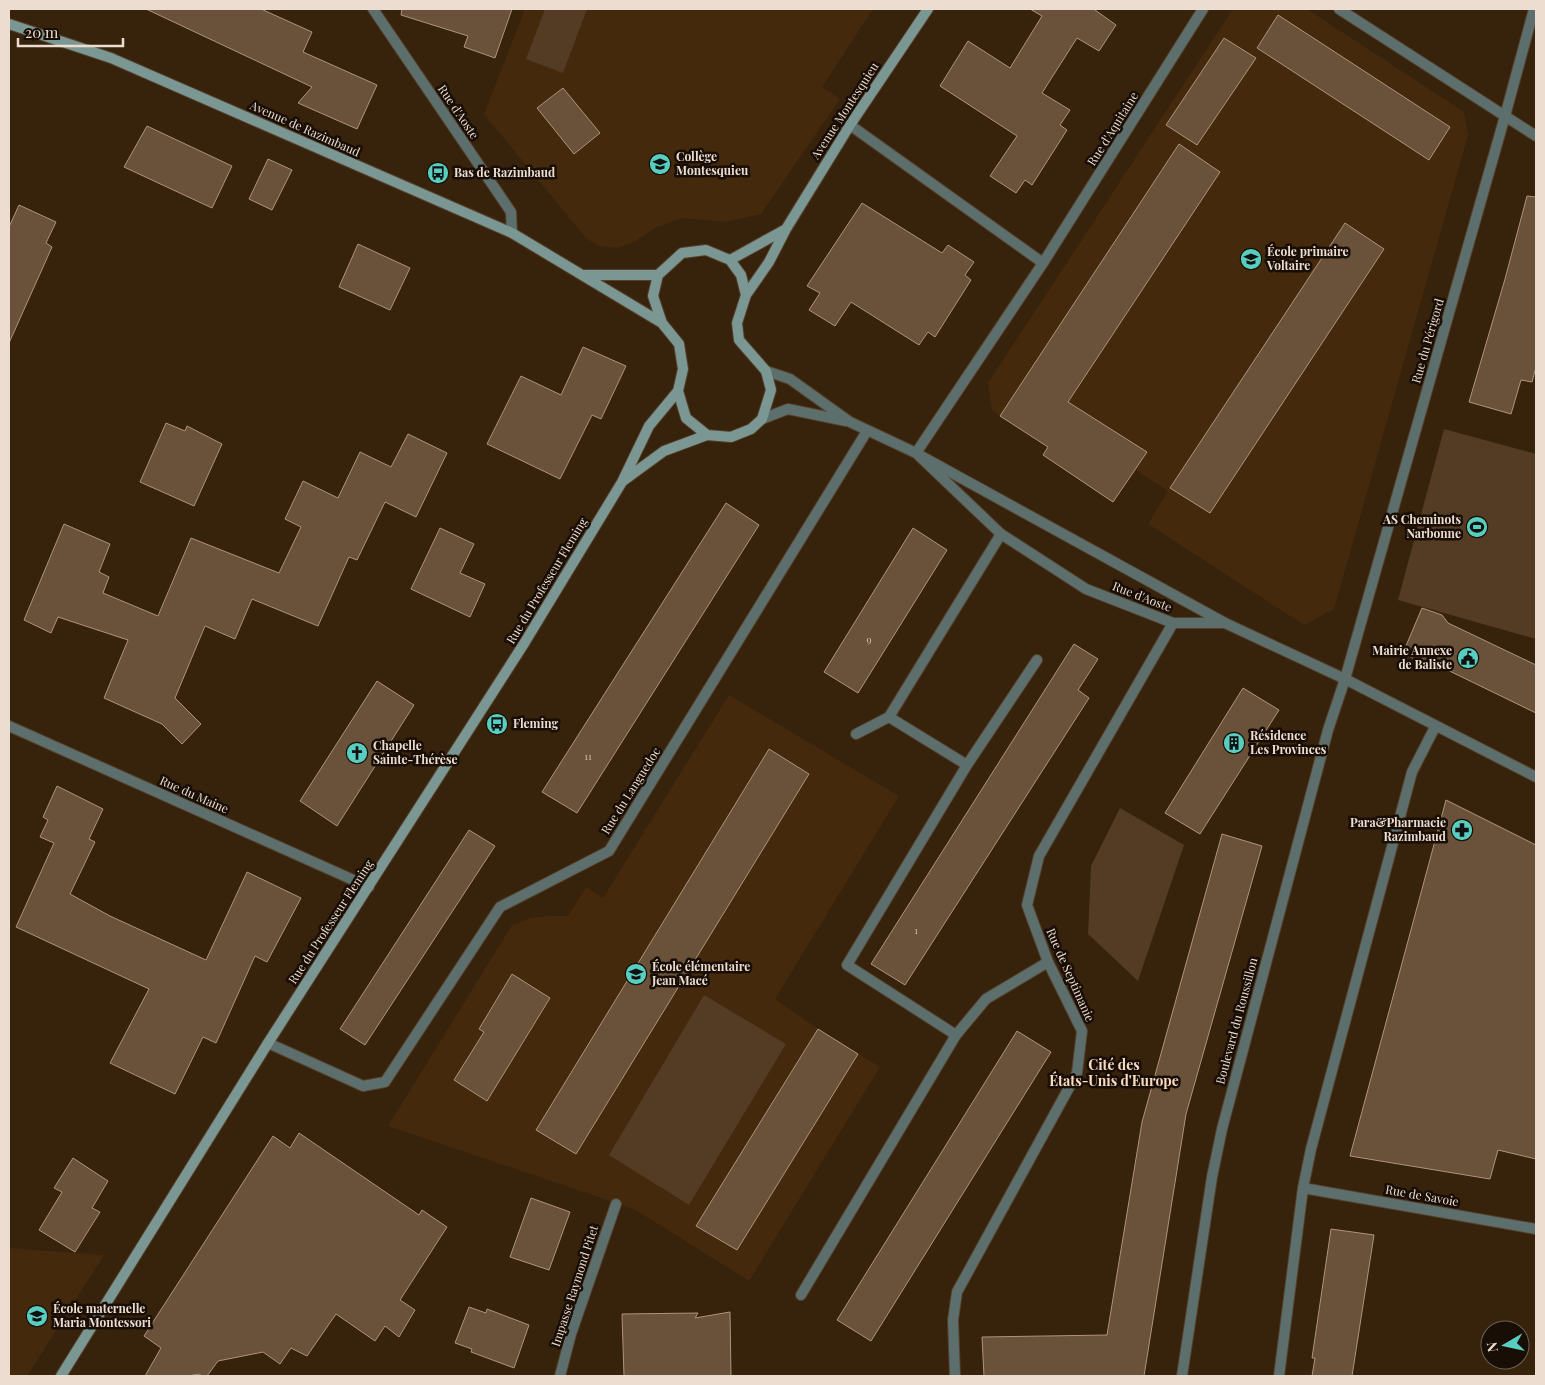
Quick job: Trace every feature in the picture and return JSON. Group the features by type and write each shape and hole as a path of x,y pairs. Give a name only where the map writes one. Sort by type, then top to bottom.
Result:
{"street":[{"name":"Rue d'Aoste","path":"373,9 510,212 512,233"},
{"name":"Avenue Montesquieu","path":"766,370 739,340 737,324 746,295 769,262 786,229 850,125 928,9"},
{"name":"Rue d'Aquitaine","path":"916,453 1043,263 1203,9"},
{"path":"1338,9 1536,136"},
{"name":"Rue du Périgord","path":"1345,679 1534,9"},
{"name":"Avenue de Razimbaud","path":"9,24 111,58 512,233 662,323"},
{"path":"850,125 1043,263"},
{"name":"Avenue Montesquieu","path":"730,260 786,229"},
{"path":"746,295 741,275 730,260 706,250 682,253 658,275 653,296 662,323 679,344 683,370 678,391 686,418 707,435 731,437 751,429 762,419 771,390 766,370"},
{"path":"583,275 658,275"},
{"name":"Rue d'Aoste","path":"766,370 790,379 850,422 916,453 1002,534 1086,589 1173,623 1225,623 1345,679 1536,777"},
{"name":"Rue du Professeur Fleming","path":"61,1376 268,1043 525,642 622,482 649,426 678,391"},
{"name":"Rue d'Aoste","path":"762,419 788,408 850,422"},
{"name":"Rue du Languedoc","path":"268,1043 363,1086 385,1082 500,906 609,851 867,431"},
{"name":"Rue du Professeur Fleming","path":"622,482 664,451 707,435"},
{"path":"916,453 1225,623"},
{"path":"856,734 888,717 1002,534"},
{"name":"Rue de Septimanie","path":"955,1376 953,1320 957,1292 1077,1073 1082,1031 1048,962 1027,906 1039,856 1173,623"},
{"path":"956,1035 847,966 967,764 1037,660"},
{"name":"Boulevard du Roussillon","path":"1182,1376 1212,1177 1222,1129 1328,730 1345,679"},
{"path":"888,717 967,764"},
{"name":"Rue du Maine","path":"9,726 369,887"},
{"path":"1279,1376 1303,1188 1311,1149 1412,772 1435,726"},
{"path":"801,1295 956,1035 986,999 1048,962"},
{"name":"Rue de Savoie","path":"1303,1188 1536,1229"},
{"name":"Impasse Raymond Pitet","path":"560,1376 571,1334 616,1204"}],"shaded area":[{"name":"Collège Montesquieu","path":"525,9 873,9 822,87 840,99 761,214 726,222 683,218 657,227 634,242 616,248 598,246 586,238 484,114"},
{"path":"545,9 587,9 563,73 526,59"},
{"name":"École primaire Voltaire","path":"1233,9 1307,9 1464,112 1468,135 1334,609 1304,625 1148,524 1168,491 1136,470 1113,503 1044,456 1048,447 992,410 988,383"},
{"name":"AS Cheminots Narbonne","path":"1444,429 1536,454 1536,639 1398,600"},
{"name":"École élémentaire Jean Macé","path":"729,695 899,796 775,999 818,1029 880,1067 749,1281 634,1209 388,1126 512,925 530,918 568,916 586,887 603,898"},
{"path":"1120,808 1184,845 1138,981 1088,934 1091,866"},
{"path":"704,995 786,1044 689,1205 609,1155"},
{"name":"École maternelle Maria Montessori","path":"9,1248 104,1255 27,1376 9,1376"}],"building":[{"path":"146,9 261,9 312,32 303,52 377,85 357,129 298,103 312,87"},
{"path":"402,9 512,9 495,58 464,47 468,36 401,15"},
{"path":"1030,9 1096,9 1116,25 1099,51 1077,38 1042,93 1070,110 1060,125 1067,130 1032,185 1025,180 1016,193 990,176 1017,136 940,86 968,41 1010,68 1042,16"},
{"path":"1278,15 1450,127 1429,160 1257,48"},
{"path":"1224,38 1256,58 1197,145 1166,125"},
{"path":"563,88 600,133 574,154 537,108"},
{"path":"147,126 232,166 212,208 124,167"},
{"path":"1179,144 1220,172 1068,402 1147,452 1113,502 1043,455 1048,447 1000,416"},
{"path":"268,159 292,170 272,210 249,199"},
{"path":"1527,196 1536,197 1536,367 1532,382 1521,380 1511,414 1469,402"},
{"path":"862,203 942,253 948,245 974,262 965,275 971,280 935,337 928,332 919,345 851,302 835,326 809,310 820,293 807,286"},
{"path":"19,205 56,222 46,243 52,247 9,343 9,227"},
{"path":"1345,223 1384,249 1210,513 1170,488"},
{"path":"358,244 410,268 390,310 339,287"},
{"path":"583,347 626,366 601,419 592,415 560,479 487,444 521,376 561,395"},
{"path":"166,423 185,431 187,426 222,444 194,506 140,482"},
{"path":"408,434 447,453 416,517 385,502 357,560 349,557 318,626 252,599 235,639 205,626 175,698 201,724 182,744 162,724 104,698 128,640 58,617 51,633 24,620 64,524 110,544 99,572 109,577 103,593 158,616 191,538 279,573 301,527 285,519 303,481 338,498 360,452 391,467"},
{"path":"726,503 759,525 577,813 542,792"},
{"path":"440,528 474,544 460,573 485,584 470,617 411,589"},
{"path":"913,528 947,550 858,693 824,672"},
{"name":"Mairie Annexe de Baliste","path":"1422,608 1442,615 1448,623 1536,665 1536,713 1433,663 1431,668 1403,653"},
{"path":"1074,644 1098,659 1078,690 1089,698 905,985 871,964"},
{"name":"Chapelle Sainte-Thérèse","path":"377,681 414,705 337,826 300,801"},
{"name":"Résidence Les Provinces","path":"1243,688 1279,710 1200,834 1165,813"},
{"path":"769,749 809,774 576,1154 536,1130"},
{"path":"57,786 103,809 89,839 95,842 70,894 110,916 206,960 247,872 301,898 267,962 255,956 216,1043 203,1037 175,1094 110,1063 149,989 16,927 54,843 40,837 48,820 43,817"},
{"path":"1446,800 1536,845 1536,1159 1498,1150 1490,1179 1350,1156"},
{"path":"469,830 495,846 365,1045 340,1029"},
{"path":"1222,834 1262,846 1186,1114 1144,1376 984,1376 982,1337 1107,1335 1142,1122"},
{"path":"512,974 550,998 487,1101 454,1080 484,1032 479,1029"},
{"path":"818,1029 858,1054 737,1250 696,1226"},
{"path":"1017,1031 1051,1052 871,1341 837,1320"},
{"path":"299,1133 419,1215 422,1210 447,1227 400,1300 415,1310 399,1337 385,1326 375,1341 336,1314 307,1356 291,1348 280,1364 263,1352 218,1361 207,1376 199,1374 188,1376 145,1376 161,1348 144,1336 273,1136 290,1148"},
{"path":"73,1158 108,1181 92,1208 100,1212 75,1252 39,1230 62,1192 54,1188"},
{"path":"531,1198 570,1212 549,1270 510,1257"},
{"path":"1331,1229 1374,1235 1352,1376 1312,1376 1315,1358 1312,1358"},
{"path":"469,1307 486,1313 487,1309 529,1325 514,1368 471,1352 472,1349 455,1343"},
{"path":"730,1312 731,1376 624,1376 622,1314 698,1313 695,1318"}],"place":[{"name":"Collège Montesquieu","path":"660,164"},
{"name":"Bas de Razimbaud","path":"438,173"},
{"name":"École primaire Voltaire","path":"1251,259"},
{"name":"AS Cheminots Narbonne","path":"1477,527"},
{"name":"Mairie Annexe de Baliste","path":"1468,658"},
{"name":"Fleming","path":"497,724"},
{"name":"Résidence Les Provinces","path":"1234,743"},
{"name":"Chapelle Sainte-Thérèse","path":"357,753"},
{"name":"Para&Pharmacie Razimbaud","path":"1462,830"},
{"name":"École élémentaire Jean Macé","path":"636,974"},
{"name":"École maternelle Maria Montessori","path":"37,1316"}],"district":[{"name":"Cité des États-Unis d'Europe","path":"1114,1074"}]}
